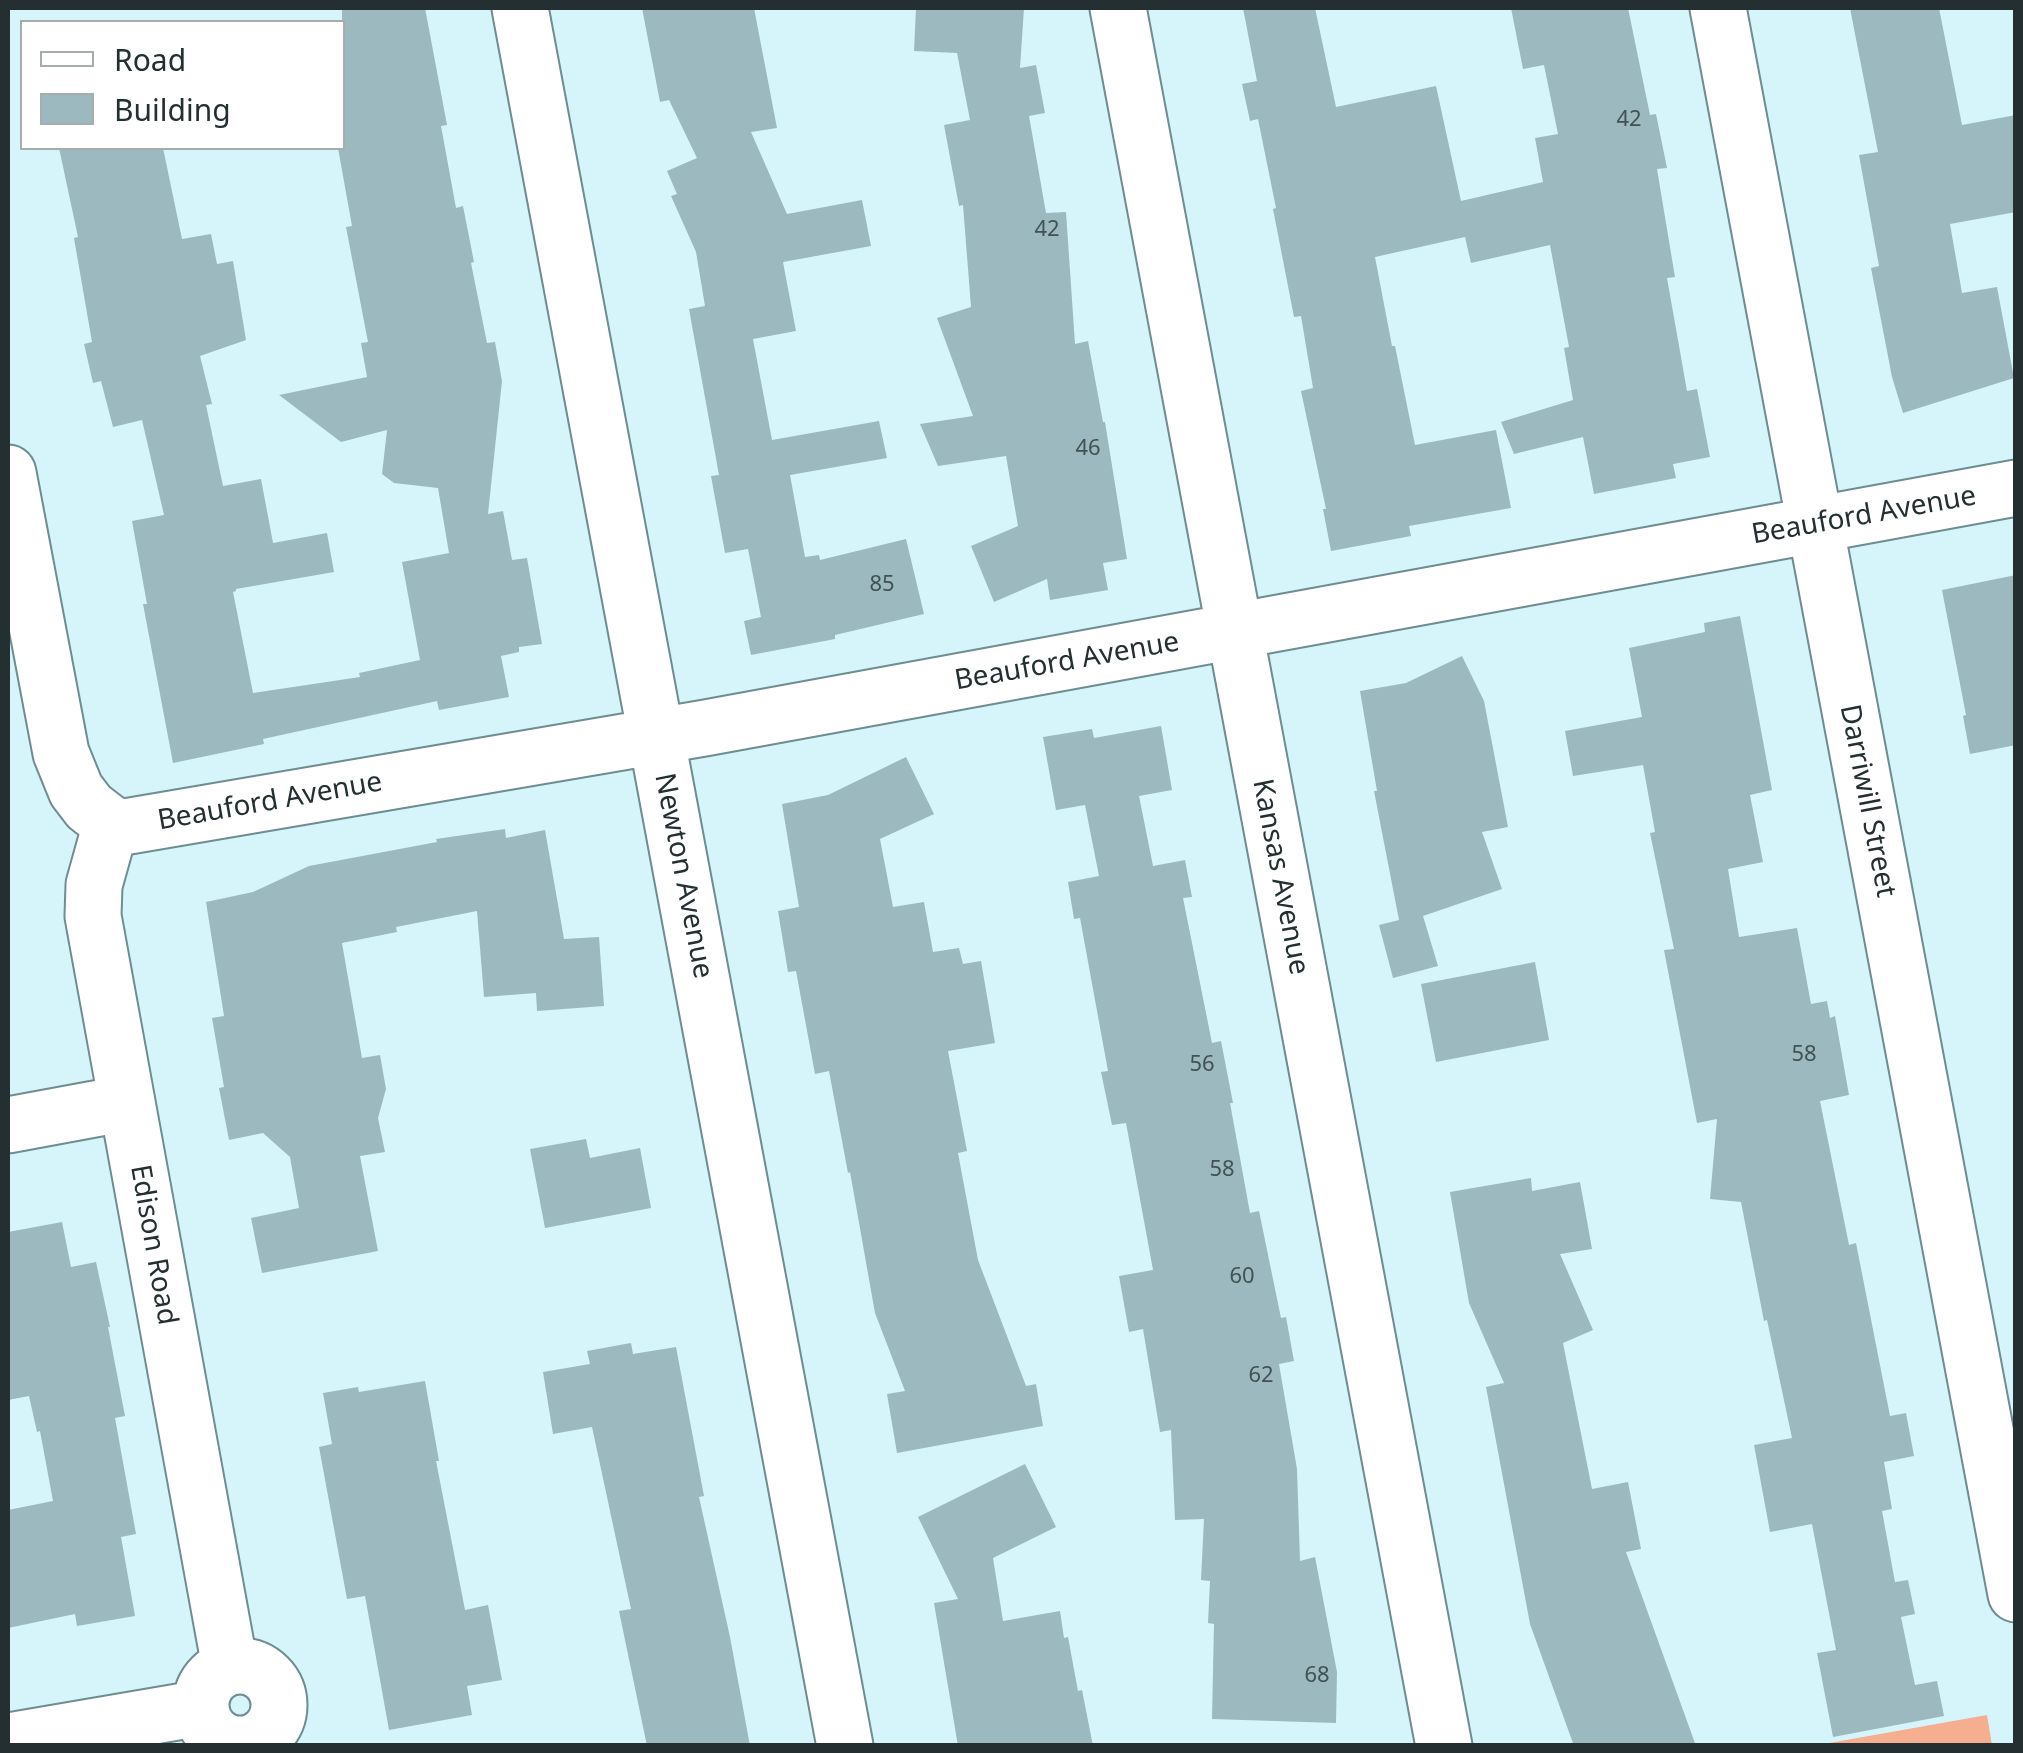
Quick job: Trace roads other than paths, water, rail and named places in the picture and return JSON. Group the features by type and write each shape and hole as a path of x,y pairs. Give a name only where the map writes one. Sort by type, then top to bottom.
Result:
{"street":[{"name":"Newton Avenue","path":"520,8 845,1746"},
{"name":"Kansas Avenue","path":"1118,8 1444,1746"},
{"name":"Darriwill Street","path":"1718,8 2016,1594"},
{"name":"Beauford Avenue","path":"114,825 657,736 2016,488"},
{"path":"10,498 62,753 76,790 89,807 114,825"},
{"name":"Edison Road","path":"114,825 94,885 92,916 127,1103 222,1716"},
{"path":"8,1124 127,1103"},
{"path":"8,1742 222,1716 244,1666 267,1676 275,1687 284,1729"}]}
